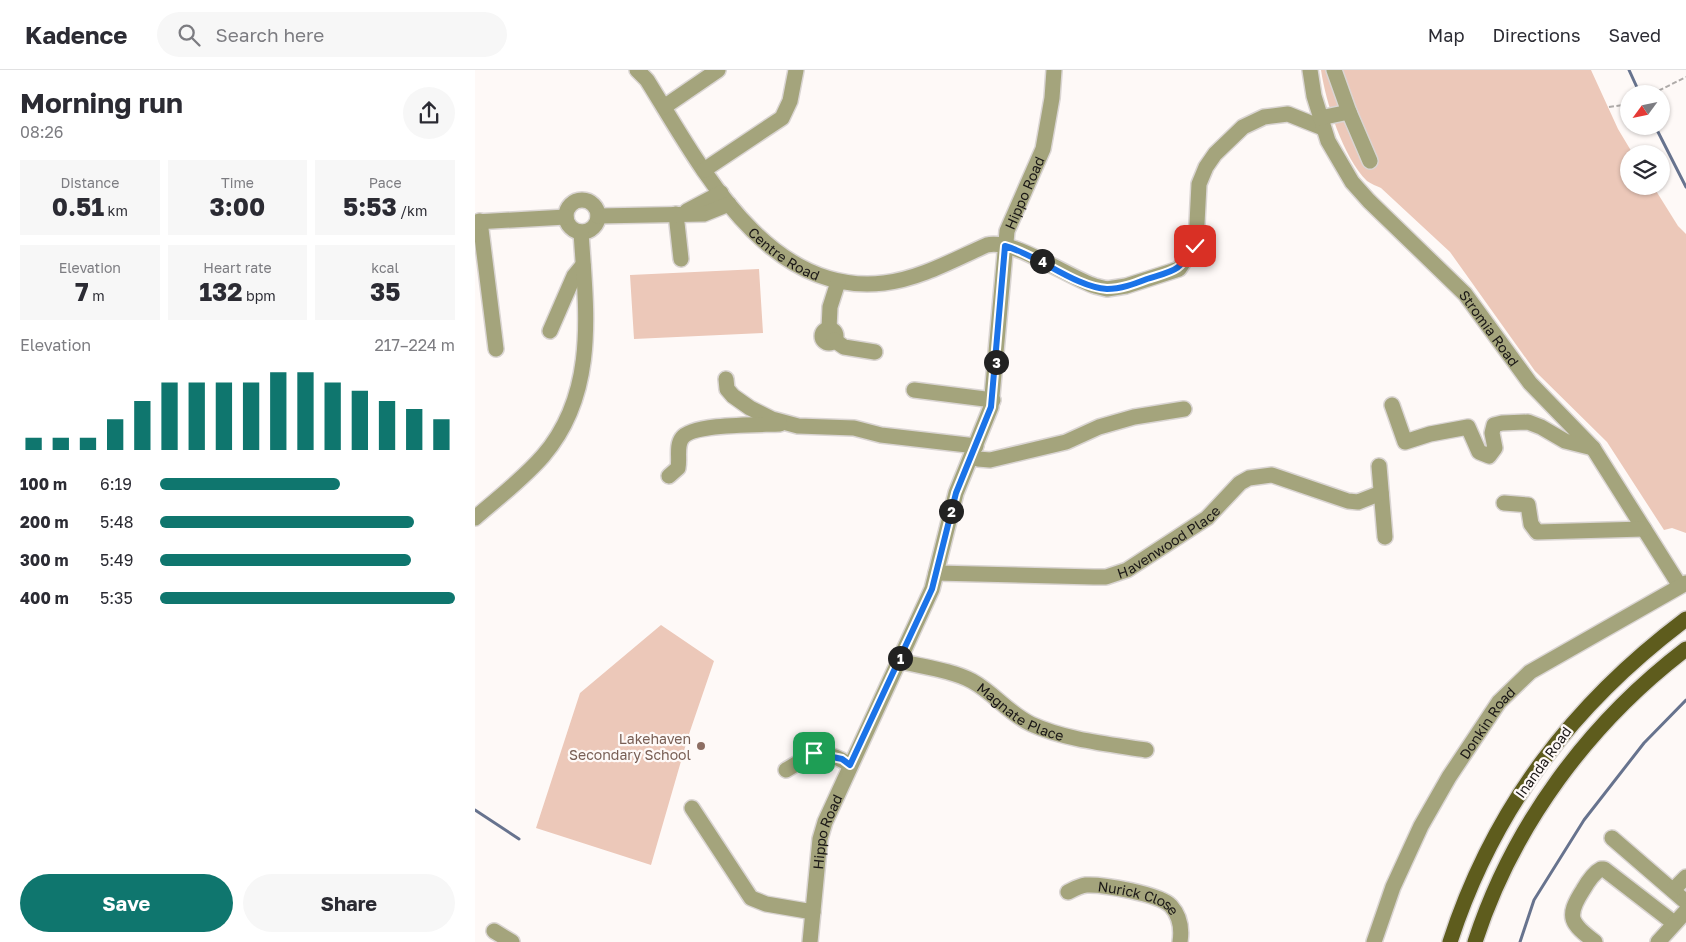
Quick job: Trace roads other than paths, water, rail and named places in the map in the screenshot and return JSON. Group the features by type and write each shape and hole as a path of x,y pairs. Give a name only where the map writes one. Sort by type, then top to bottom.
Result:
{"main road":[{"name":"Inanda Road","path":"1450,942 1477,872 1505,816 1540,764 1575,720 1612,680 1686,619"},
{"name":"Inanda Road","path":"1475,942 1498,884 1514,853 1556,783 1591,737 1639,688 1686,649"}],"street":[{"name":"Centre Road","path":"637,70 647,80 704,170 725,199 753,232 774,250 817,276 838,282 863,285 886,283 930,270 987,245 998,243 1005,246"},
{"path":"664,107 718,70"},
{"path":"704,170 782,118 790,101 796,70"},
{"name":"Hippo Road","path":"809,942 819,839 850,765 932,589 956,493 993,400 1008,227 1043,150 1052,98 1054,70"},
{"name":"Stromia Road","path":"1311,70 1322,123 1332,148 1352,182 1369,201 1465,294 1530,383 1593,448 1644,529 1683,585"},
{"path":"1334,70 1349,112 1370,161"},
{"path":"1005,246 1026,253 1082,282 1100,288 1126,286 1179,269 1196,243 1199,184 1215,154 1243,128 1265,118 1280,114 1295,115 1322,123 1349,112"},
{"path":"598,216 679,214 725,199"},
{"path":"584,201 594,206 598,216 595,226 587,232 573,229 566,217 574,203 584,201"},
{"path":"679,214 681,259"},
{"path":"496,349 477,221 566,217"},
{"path":"475,518 543,457 568,417 582,377 585,361 581,232"},
{"path":"550,331 574,276 583,265"},
{"path":"838,282 830,307 832,334 844,347 875,352"},
{"path":"726,379 725,386 729,392 750,408 768,417 803,426 854,428 881,435 974,450 978,459 990,460 1066,442 1099,427 1134,417 1184,409"},
{"path":"914,390 993,400"},
{"path":"1392,404 1405,442 1430,434 1467,427 1479,452 1489,456 1495,448 1492,433 1494,426 1528,422 1541,426 1565,441 1593,448"},
{"path":"669,476 678,468 680,443 689,432 707,428 789,423"},
{"path":"1379,466 1385,537"},
{"name":"Havenwood Place","path":"936,573 1094,577 1117,574 1207,518 1240,483 1261,475 1286,479 1348,501 1358,502 1381,492"},
{"path":"1504,502 1528,505 1531,524 1537,532 1644,529"},
{"name":"Donkin Road","path":"1373,942 1393,887 1421,826 1449,777 1499,702 1513,686 1530,672 1683,585"},
{"name":"Magnate Place","path":"899,661 968,679 1013,714 1042,728 1097,742 1146,750"},
{"path":"786,770 814,753 842,759 850,765"},
{"path":"692,808 751,898 766,904 813,912"},
{"path":"1612,838 1686,902"},
{"path":"1595,942 1574,923 1571,911 1584,888 1601,869 1604,869 1674,923"},
{"path":"1673,890 1686,876"},
{"name":"Nurick Close","path":"1068,892 1078,887 1092,885 1156,896 1170,905 1177,915 1181,926 1180,942"},
{"path":"1658,942 1686,910"},
{"path":"494,931 512,942"}],"waterway":[{"path":"1629,70 1636,85"},
{"path":"1660,135 1686,187"},
{"path":"1520,942 1534,900 1584,820 1644,743 1686,700"},
{"path":"475,810 519,839"}],"place":[{"name":"Lakehaven Secondary School","path":"701,746"}]}
